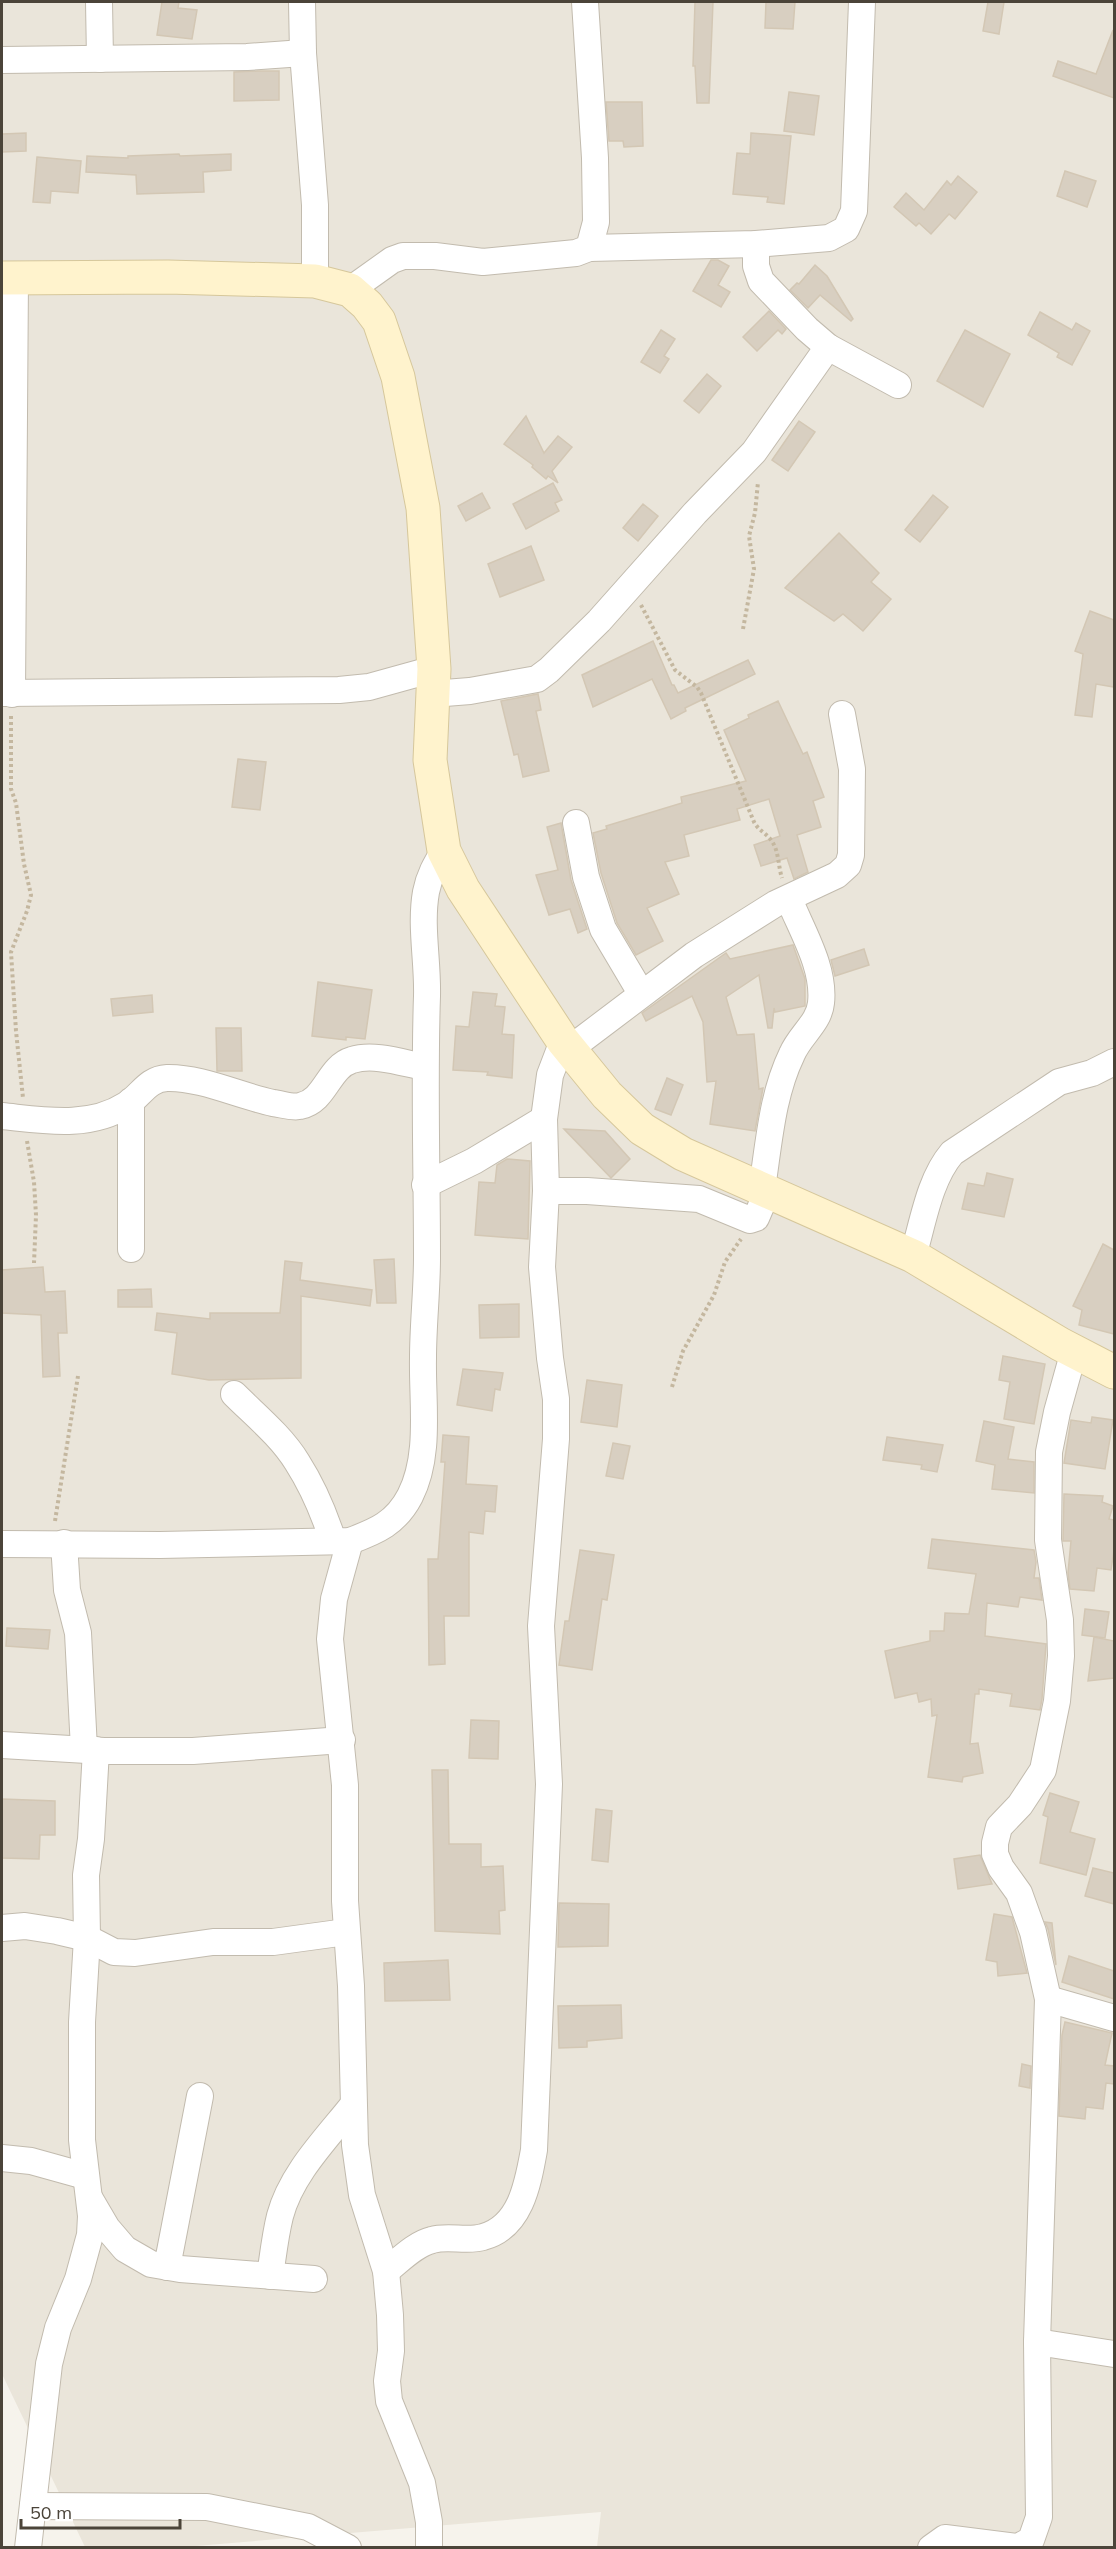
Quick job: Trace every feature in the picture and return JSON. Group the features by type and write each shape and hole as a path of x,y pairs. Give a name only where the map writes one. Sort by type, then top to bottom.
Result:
{"street":[{"path":"99,2 100,59"},
{"path":"302,2 303,52 313,160 315,281"},
{"path":"585,2 596,201 596,222 589,248"},
{"path":"350,290 403,256 435,256 483,262 576,253 589,248 756,244 829,238 846,229 854,211 862,2"},
{"path":"2,60 247,57 303,52"},
{"path":"756,244 756,266 761,281 828,348 898,385"},
{"path":"828,348 754,452 695,513 599,621 537,679 470,691 433,681 339,690 6,694 8,277 168,277 315,281 350,290 367,305 379,321 398,377 423,508 433,681 430,760 444,851 463,889 567,1045 607,1095 642,1129 683,1154 913,1256 1074,1351 1114,1372"},
{"path":"386,2271 430,2240 482,2238 500,2230 519,2208 528,2181 534,2150 549,1784 541,1626 556,1439 556,1399 542,1267 546,1191 544,1119 550,1075 567,1045 694,955 775,904 837,875 848,865 852,855 852,769 842,714"},
{"path":"576,823 586,877 603,929 641,993"},
{"path":"2,1544 160,1545 342,1541 380,1530 399,1513 410,1496 419,1474 423,1450 423,1356 427,1260 424,1067 427,993 424,930 426,893 432,872 444,851"},
{"path":"546,1191 587,1191 699,1199 750,1220 756,1218 765,1189 776,1098 792,1053 807,1029 814,1023 821,1005 821,984 812,952 791,898"},
{"path":"14,1118 51,1122 102,1116 131,1101 149,1083 165,1078 192,1081 247,1097 297,1107 310,1104 328,1084 338,1066 352,1059 369,1058 424,1067"},
{"path":"913,1256 937,1178 943,1163 952,1154 1059,1082 1092,1073 1114,1062"},
{"path":"131,1101 131,1249"},
{"path":"425,1185 474,1161 544,1119"},
{"path":"931,2547 945,2538 1018,2547 1031,2540 1039,2517 1037,2342 1048,1999 1033,1932 1019,1893 1001,1868 995,1854 995,1843 999,1827 1020,1805 1043,1770 1057,1701 1061,1656 1060,1620 1048,1540 1049,1452 1057,1412 1074,1351"},
{"path":"234,1394 296,1460 342,1541 330,1639 345,1785 346,1932 351,1978 355,2145 362,2195 386,2271 391,2351 387,2381 389,2401 422,2482 429,2522 429,2547"},
{"path":"28,2547 49,2364 58,2328 78,2279 90,2235 91,2216 82,2140 82,2022 87,1938 86,1875 91,1839 90,1749 78,1633 58,1543"},
{"path":"2,1745 193,1751 342,1740"},
{"path":"2,1928 25,1926 87,1938 114,1952 135,1953 213,1941 273,1941 346,1932"},
{"path":"1048,1999 1114,2018"},
{"path":"167,2267 200,2096"},
{"path":"270,2276 280,2216 291,2190 304,2167 353,2105"},
{"path":"2,2158 31,2161 87,2186 107,2228 125,2249 151,2264 314,2279"},
{"path":"1037,2342 1114,2354"},
{"path":"33,2506 207,2507 308,2527 348,2547"}],"path":[{"path":"743,629 754,568 749,536 758,495 754,452"},
{"path":"631,585 675,670 697,687 701,693 753,822 770,838 775,847 781,875 791,898"},
{"path":"6,694 11,714 11,789 16,803 24,864 31,895 11,952 15,1031 14,1118 28,1155 35,1193 34,1263"},
{"path":"672,1387 683,1351 714,1295 725,1262 745,1233 750,1220"},
{"path":"58,1543 57,1494 78,1376"}],"shaded area":[{"path":"2,2 1114,2 1114,2547 597,2547 601,2512 184,2547 85,2547 2,2374"}],"building":[{"path":"162,2 179,2 178,8 197,10 192,39 157,35"},
{"path":"695,2 713,2 709,103 697,103 695,66 693,66"},
{"path":"766,2 795,2 793,29 765,28"},
{"path":"988,2 1004,2 999,34 983,31"},
{"path":"1113,30 1114,98 1053,76 1058,61 1096,74"},
{"path":"279,71 279,100 234,101 234,72"},
{"path":"789,92 819,96 814,135 784,131"},
{"path":"606,102 642,102 643,146 624,147 623,141 609,141"},
{"path":"26,133 26,151 2,152 2,134"},
{"path":"751,133 791,136 784,204 767,202 768,197 733,194 737,153 750,154"},
{"path":"179,154 180,156 231,154 231,170 203,172 204,192 137,194 136,175 86,172 87,156 128,158 128,156"},
{"path":"37,157 81,161 78,193 51,191 50,203 33,202"},
{"path":"1065,171 1096,181 1087,207 1057,196"},
{"path":"958,176 977,192 955,219 949,214 931,234 919,223 916,226 894,207 906,193 924,210 947,181 951,185"},
{"path":"711,260 718,260 729,266 718,285 730,292 721,307 693,291"},
{"path":"815,265 827,276 853,319 851,321 820,295 808,308 790,290 797,283 799,284"},
{"path":"769,311 786,329 782,334 778,330 757,351 743,337"},
{"path":"1040,312 1072,330 1076,323 1090,331 1072,365 1057,357 1059,353 1028,335"},
{"path":"661,330 675,339 664,356 669,359 660,373 641,362"},
{"path":"965,330 1010,354 983,407 937,381"},
{"path":"707,374 721,386 699,413 684,401"},
{"path":"526,416 544,453 558,436 572,447 552,471 558,483 548,476 546,479 532,467 533,465 504,444"},
{"path":"799,421 815,432 788,471 772,460"},
{"path":"553,483 562,500 555,503 559,511 526,529 513,504"},
{"path":"482,493 490,508 466,521 458,506"},
{"path":"933,495 948,507 920,542 905,530"},
{"path":"643,504 658,516 638,541 623,528"},
{"path":"839,533 879,573 871,582 891,599 863,631 843,614 834,621 785,588"},
{"path":"531,546 544,580 500,597 488,564"},
{"path":"1090,611 1114,620 1114,687 1096,684 1092,717 1075,715 1083,654 1075,651"},
{"path":"653,641 672,685 678,693 748,660 755,674 685,708 686,711 671,719 652,679 593,707 582,675"},
{"path":"538,694 541,710 536,711 549,771 523,777 518,754 514,755 501,701"},
{"path":"778,701 803,754 807,752 824,797 813,801 821,827 797,835 808,872 794,879 787,858 761,866 754,845 780,836 769,799 737,809 740,820 684,835 689,856 665,862 679,894 647,908 663,941 636,955 617,923 601,873 593,833 607,829 606,826 682,803 681,797 746,781 724,730 749,718 748,715"},
{"path":"238,759 266,762 260,810 232,807"},
{"path":"561,823 571,880 587,929 578,933 570,909 549,915 536,875 558,870 547,827"},
{"path":"793,945 805,979 805,1006 775,1012 774,1008 772,1028 768,1028 759,975 726,997 737,1035 754,1034 759,1089 763,1088 755,1131 710,1124 716,1081 707,1082 703,1022 692,996 646,1021 642,1013 726,953 730,959"},
{"path":"864,949 869,965 835,976 831,960"},
{"path":"318,982 372,990 365,1039 346,1037 346,1040 312,1036"},
{"path":"473,992 497,994 495,1006 505,1007 502,1034 514,1035 512,1078 487,1075 488,1072 453,1070 456,1026 469,1027"},
{"path":"152,995 153,1012 113,1016 111,999"},
{"path":"216,1028 241,1028 242,1071 217,1071"},
{"path":"667,1078 683,1085 671,1115 655,1109"},
{"path":"564,1129 605,1131 630,1159 611,1178"},
{"path":"507,1159 530,1161 528,1239 475,1235 479,1182 495,1183 497,1165"},
{"path":"987,1173 1013,1179 1004,1217 962,1209 968,1183 984,1186"},
{"path":"1103,1244 1114,1250 1114,1334 1079,1325 1082,1310 1073,1306"},
{"path":"394,1259 396,1303 377,1303 374,1260"},
{"path":"285,1261 302,1263 300,1280 372,1290 370,1306 301,1296 301,1378 209,1380 172,1374 177,1333 155,1330 157,1313 210,1319 210,1313 280,1313"},
{"path":"43,1267 45,1292 65,1291 67,1333 58,1333 60,1376 43,1377 41,1315 2,1313 2,1270"},
{"path":"151,1289 152,1307 118,1307 118,1290"},
{"path":"519,1304 519,1337 480,1338 479,1305"},
{"path":"1003,1356 1045,1364 1034,1424 1004,1419 1010,1382 999,1380"},
{"path":"463,1369 503,1373 500,1390 495,1389 492,1411 457,1405"},
{"path":"587,1380 622,1385 617,1427 581,1422"},
{"path":"1092,1417 1113,1420 1105,1469 1064,1463 1071,1420 1091,1423"},
{"path":"984,1421 1014,1427 1008,1459 1034,1462 1034,1493 992,1489 995,1465 976,1461"},
{"path":"443,1435 469,1437 466,1484 497,1486 495,1512 485,1511 483,1534 469,1532 469,1616 444,1616 445,1664 429,1665 428,1559 438,1559 445,1462 441,1462"},
{"path":"887,1437 943,1445 937,1472 921,1469 922,1465 883,1460"},
{"path":"613,1443 630,1446 623,1479 606,1476"},
{"path":"1064,1494 1103,1496 1102,1502 1113,1506 1109,1519 1114,1520 1111,1570 1097,1568 1094,1591 1070,1589 1068,1573 1071,1541 1063,1541"},
{"path":"932,1539 1034,1550 1036,1562 1034,1578 1039,1578 1042,1600 1020,1597 1018,1607 987,1603 985,1636 1046,1644 1042,1699 1040,1710 1010,1706 1012,1694 979,1689 979,1694 975,1694 970,1744 978,1743 983,1773 963,1777 962,1782 928,1777 937,1715 932,1716 931,1699 919,1702 917,1693 895,1698 885,1651 930,1641 930,1631 944,1631 945,1613 969,1614 976,1574 928,1568"},
{"path":"580,1550 614,1555 607,1600 602,1599 592,1670 559,1665 565,1621 569,1621"},
{"path":"1085,1609 1109,1612 1105,1638 1082,1635"},
{"path":"7,1628 50,1630 48,1649 6,1646"},
{"path":"1094,1637 1114,1641 1114,1678 1088,1681"},
{"path":"471,1720 499,1721 498,1759 469,1758"},
{"path":"432,1770 448,1770 449,1844 481,1844 481,1867 503,1866 505,1910 499,1911 500,1934 435,1931"},
{"path":"1050,1793 1079,1802 1070,1832 1095,1839 1086,1875 1040,1863 1048,1817 1043,1815"},
{"path":"2,1799 55,1801 55,1835 40,1835 39,1859 2,1858"},
{"path":"596,1809 612,1811 608,1862 592,1860"},
{"path":"980,1855 992,1884 958,1889 954,1859"},
{"path":"1093,1868 1114,1873 1114,1904 1085,1896"},
{"path":"559,1903 609,1904 608,1946 558,1947"},
{"path":"994,1914 1012,1917 1027,1973 998,1976 997,1962 986,1960"},
{"path":"1045,1922 1052,1923 1056,1965 1048,1929"},
{"path":"1069,1956 1114,1971 1114,1999 1062,1982"},
{"path":"448,1960 450,2000 385,2001 384,1963"},
{"path":"621,2005 622,2038 587,2041 587,2047 559,2048 558,2006"},
{"path":"1065,2022 1112,2033 1105,2065 1114,2066 1114,2084 1106,2083 1103,2109 1086,2107 1085,2119 1059,2116 1062,2035"},
{"path":"1022,2064 1031,2066 1030,2088 1019,2086"}]}
